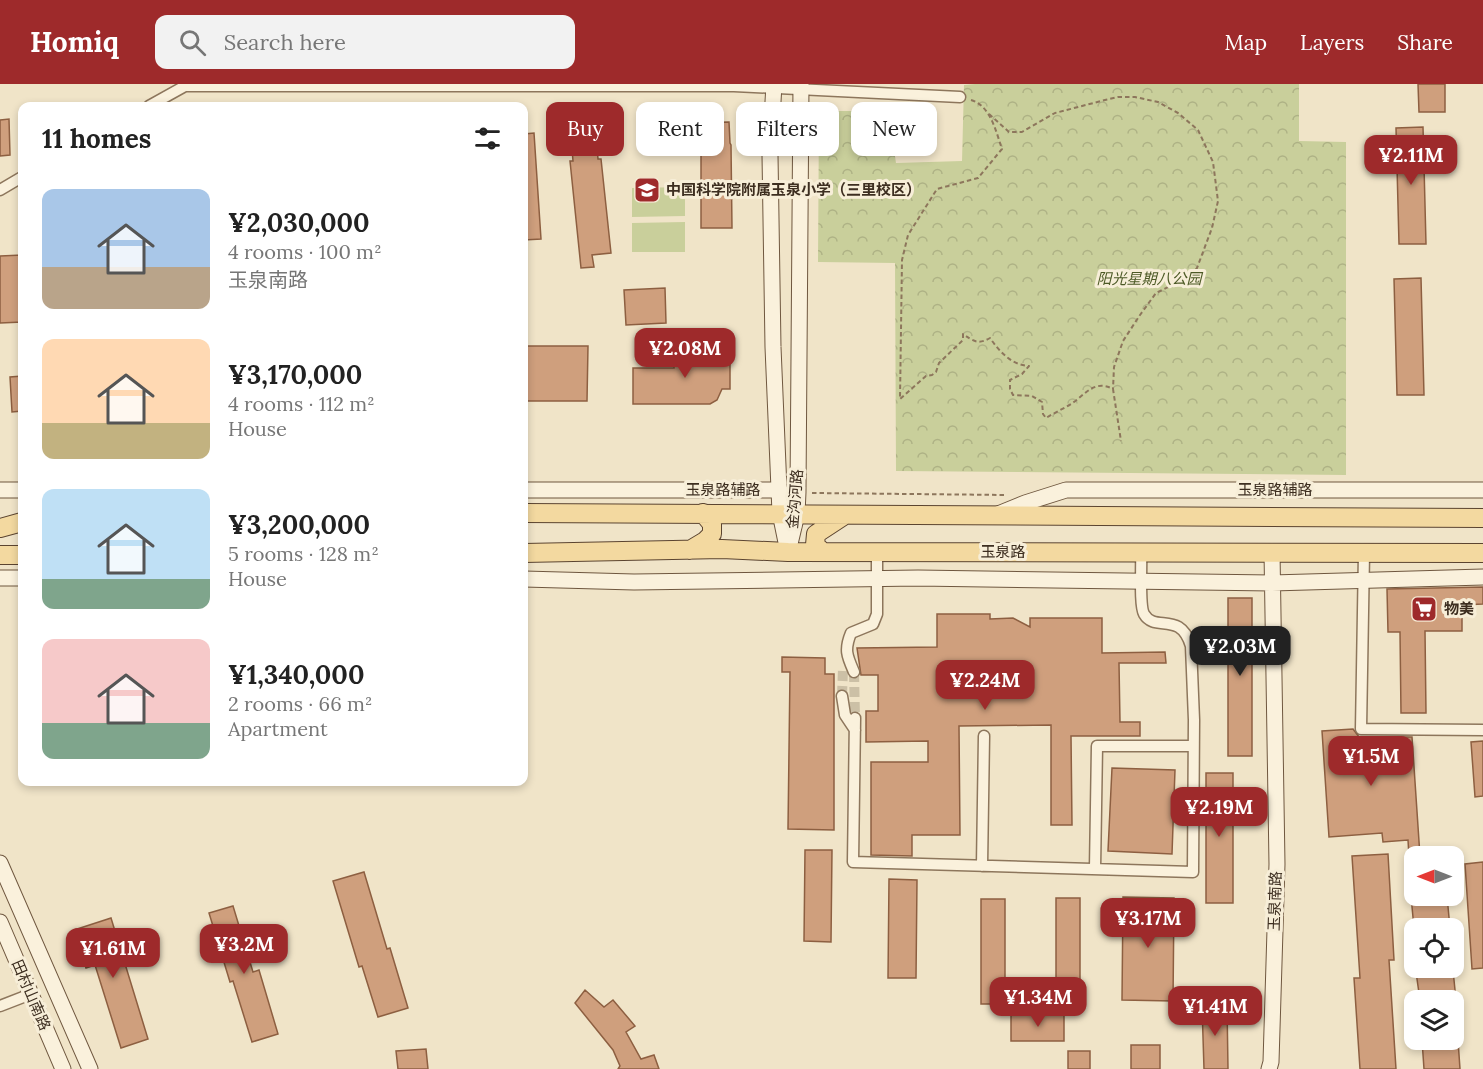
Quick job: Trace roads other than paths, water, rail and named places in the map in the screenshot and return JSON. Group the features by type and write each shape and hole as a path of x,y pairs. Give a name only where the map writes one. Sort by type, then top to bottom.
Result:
{"main road":[{"path":"528,513 1483,518"},
{"path":"690,550 712,534 712,524 703,513"},
{"path":"823,552 814,545 816,534 845,514"},
{"path":"0,517 18,516"},
{"path":"0,528 18,523"},
{"name":"玉泉路","path":"528,553 722,549 789,552 1483,553"},
{"path":"0,555 18,555"}],"street":[{"path":"156,102 185,85 801,86 960,97"},
{"name":"金沟河路","path":"774,86 771,154 773,347 780,490 789,513 789,552"},
{"name":"金沟河路","path":"789,513 798,492 801,86"},
{"path":"0,190 18,179"},
{"path":"0,490 18,490"},
{"name":"玉泉路辅路","path":"528,490 780,490"},
{"name":"玉泉路辅路","path":"993,516 1066,490 1483,490"},
{"path":"849,670 846,645 851,633 873,624 876,614 877,552"},
{"path":"855,718 853,862 1193,872 1194,746 1191,646 1188,637 1179,626 1152,622 1145,616 1142,552"},
{"name":"玉泉南路","path":"1269,1069 1276,864 1272,552"},
{"path":"1364,553 1361,729 1483,730"},
{"path":"528,579 634,582 877,579 1272,583 1483,577"},
{"path":"0,578 18,578"},
{"path":"842,696 845,715 855,730"},
{"path":"982,866 984,736"},
{"path":"1095,869 1097,746 1194,746"},
{"name":"田村山南路","path":"0,863 90,1069"},
{"name":"田村山南路","path":"0,922 63,1069"},
{"path":"0,1006 31,994"}],"tunnel":[{"path":"842,696 843,668"},
{"path":"854,672 855,718"}],"place":[{"name":"中国科学院附属玉泉小学（三里校区）","path":"647,190"},
{"name":"物美","path":"1424,609"}],"park label":[{"name":"阳光星期八公园","path":"1149,279"}]}
